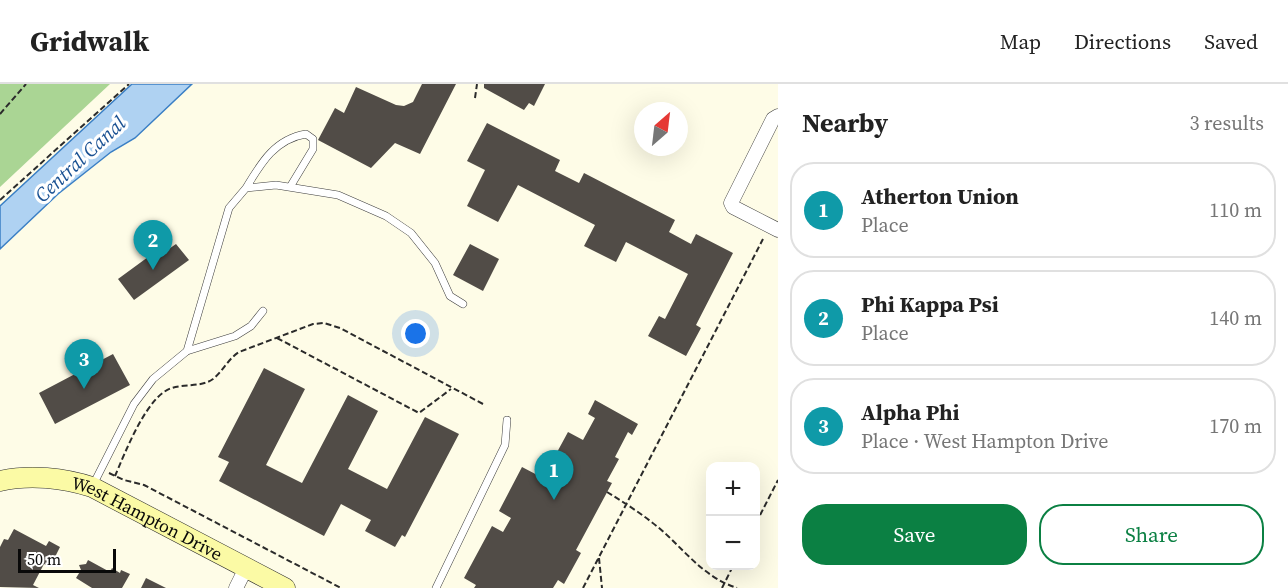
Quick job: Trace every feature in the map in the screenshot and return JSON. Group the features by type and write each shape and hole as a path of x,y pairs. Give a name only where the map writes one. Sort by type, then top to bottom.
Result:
{"street":[{"path":"774,228 733,207 731,202 773,119 778,116"},
{"name":"West Hampton Drive","path":"0,481 38,478 64,480 92,487 285,588"},
{"path":"236,588 246,568"}],"lane":[{"path":"187,351 229,208 246,188 263,159 281,142 306,134 313,139 313,149 290,187"},
{"path":"246,188 276,185 330,193 386,216 411,233 435,263 450,296 463,304"},
{"path":"92,487 134,404 153,380 187,351 235,336 251,326 263,311"},
{"path":"436,588 505,445 507,420"}],"path":[{"path":"0,114 26,84"},
{"path":"0,200 129,84"},
{"path":"475,98 477,84"},
{"path":"583,588 774,228"},
{"path":"115,476 151,404 170,388 199,384 213,379 231,357 313,324 324,323 340,328 483,404"},
{"path":"277,338 419,413 452,388"},
{"path":"109,474 144,485 341,588"},
{"path":"760,516 778,480"},
{"path":"608,492 668,535 707,574 724,584 737,588"},
{"path":"599,558 602,588"},
{"path":"722,588 731,570"}],"green space":[{"path":"0,84 110,84 0,187"}],"water":[{"name":"Central Canal","path":"132,84 192,84 135,138 111,152 58,194 0,249 0,206"}],"building":[{"path":"422,84 456,84 420,154 395,143 371,168 318,140 335,108 344,113 356,87 396,105 404,106 413,102"},
{"path":"484,84 545,84 534,106 529,103 524,110 484,88"},
{"path":"487,123 560,160 555,171 579,183 584,173 675,220 669,232 691,244 696,234 733,253 696,325 701,328 686,356 648,336 659,316 665,319 688,274 626,242 616,262 584,246 595,225 518,185 498,222 467,206 485,170 467,161"},
{"path":"176,244 189,260 134,300 118,279 159,249 163,253"},
{"path":"470,244 499,259 483,291 453,275"},
{"path":"113,354 130,385 55,424 39,393"},
{"path":"264,368 305,389 266,465 302,483 348,395 378,411 348,469 387,489 425,417 459,434 405,537 402,535 395,547 365,531 371,520 341,504 324,536 219,481 229,462 218,457"},
{"path":"595,400 638,424 632,435 628,432 615,457 619,459 607,481 612,483 576,550 581,553 564,584 558,580 553,588 474,588 476,585 464,578 492,526 503,532 511,518 499,511 522,467 543,478 568,432 583,440 595,418 588,414"},
{"path":"14,529 46,546 49,541 60,547 50,567 44,564 33,585 39,588 0,587 0,547 4,539 8,540"},
{"path":"88,560 110,572 112,568 120,573 121,570 130,574 122,588 92,588 76,578 81,570 79,565 86,564"},
{"path":"146,578 166,588 141,588"}],"place":[{"name":"Phi Kappa Psi","path":"153,270"},
{"name":"Alpha Phi","path":"84,389"},
{"name":"Atherton Union","path":"554,500"}]}
